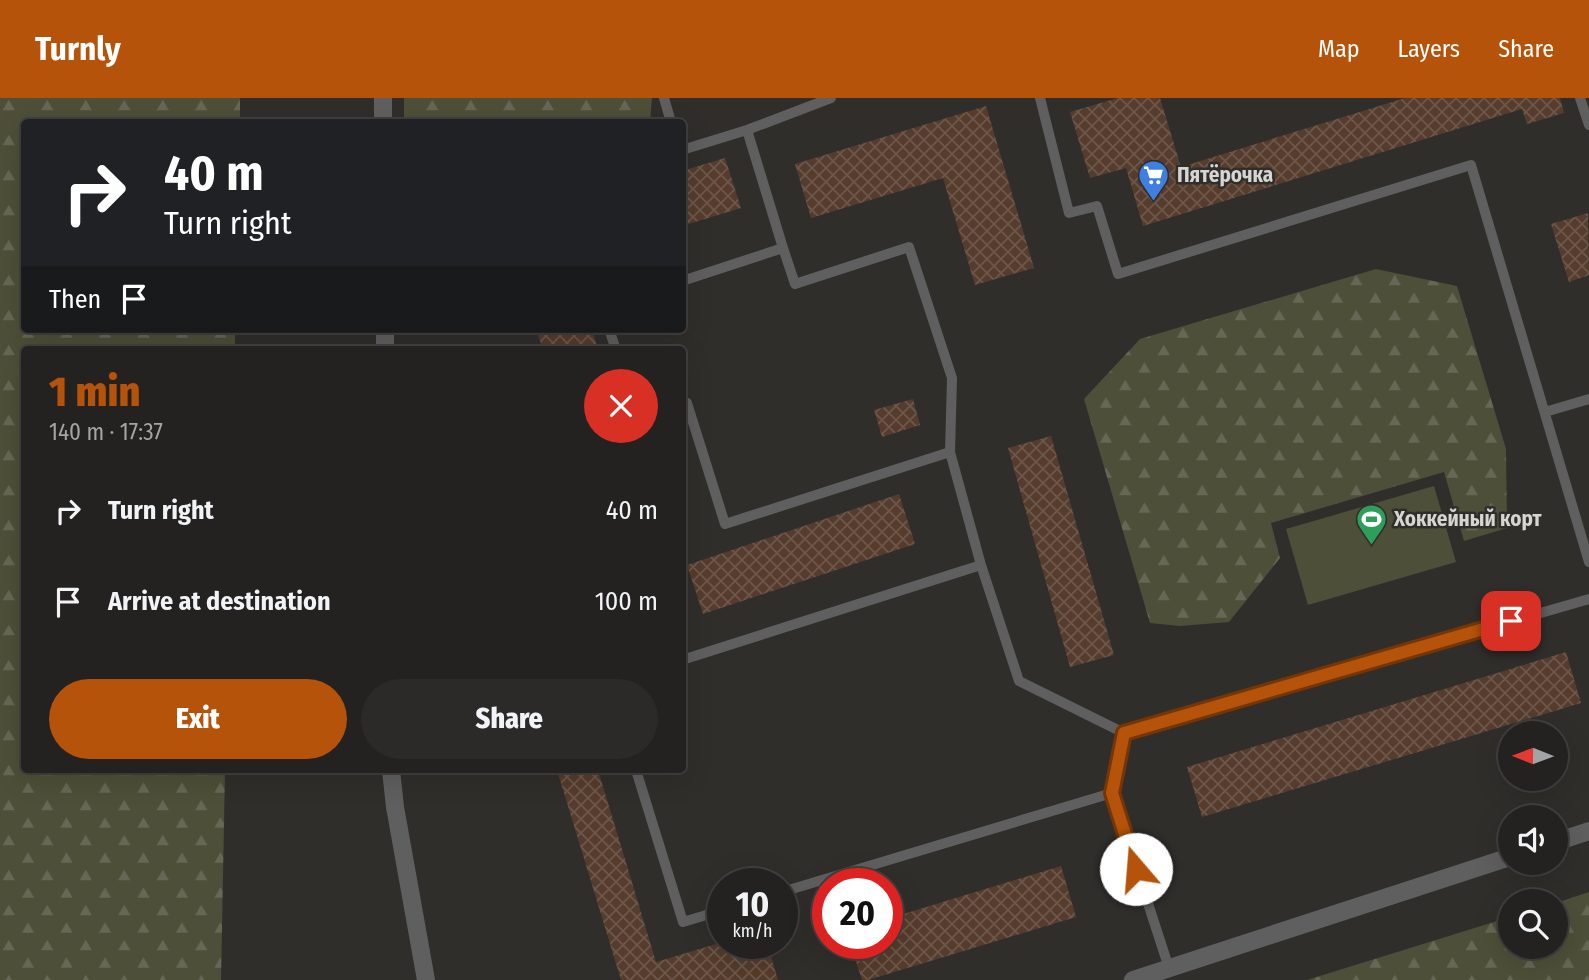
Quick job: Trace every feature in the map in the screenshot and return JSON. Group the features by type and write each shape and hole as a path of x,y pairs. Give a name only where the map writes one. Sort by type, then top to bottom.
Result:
{"street":[{"path":"383,98 383,119"},
{"path":"391,773 426,980"},
{"path":"1568,838 1589,831"},
{"path":"1133,980 1498,861"}],"lane":[{"path":"664,98 670,119"},
{"path":"686,149 747,130 831,98"},
{"path":"1040,98 1069,213 1097,206 1118,274 1471,165 1589,562"},
{"path":"1580,98 1589,125"},
{"path":"747,130 795,284 909,247 952,378 950,452 981,565 1019,681 1124,733 1589,598"},
{"path":"686,280 783,248"},
{"path":"1545,412 1589,399"},
{"path":"686,403 725,523 950,452"},
{"path":"686,659 981,565"},
{"path":"1124,733 1112,793 1169,968"},
{"path":"637,773 683,922 707,915"},
{"path":"798,887 1112,793"}],"green space":[{"path":"0,98 240,98 240,119 21,119 21,333 235,333 235,346 21,346 21,773 225,773 221,980 0,980"},
{"path":"404,98 652,98 650,119 404,119"},
{"path":"1376,269 1457,286 1506,449 1507,528 1464,541 1444,472 1271,523 1280,558 1229,622 1180,626 1150,623 1084,399 1140,339"},
{"name":"Хоккейный корт","path":"1434,486 1456,562 1308,605 1286,529"},
{"path":"1589,892 1589,980 1307,980 1498,921 1498,959 1568,959 1568,899"}],"building":[{"path":"1118,98 1160,98 1181,167 1405,98 1560,98 1564,113 1527,124 1522,109 1143,226 1126,168 1090,178 1070,112"},
{"path":"986,106 1034,268 975,285 943,178 811,218 795,164"},
{"path":"725,158 741,208 686,225 686,170"},
{"path":"1588,213 1589,275 1569,282 1551,224"},
{"path":"537,333 593,333 597,346 542,346"},
{"path":"913,399 920,425 882,437 874,410"},
{"path":"1051,436 1114,655 1070,667 1008,448"},
{"path":"899,494 915,544 703,614 687,565"},
{"path":"1566,652 1581,703 1521,721 1498,721 1498,728 1202,817 1187,767"},
{"path":"558,773 599,773 656,962 707,947 707,959 772,959 778,980 621,980"},
{"path":"1061,866 1076,917 862,980 855,959 903,959 903,914"}],"place":[{"name":"Пятёрочка","path":"1154,202"},
{"name":"Хоккейный корт","path":"1371,546"}],"route":[{"path":"1136,869 1112,793 1124,733 1511,621"}]}
